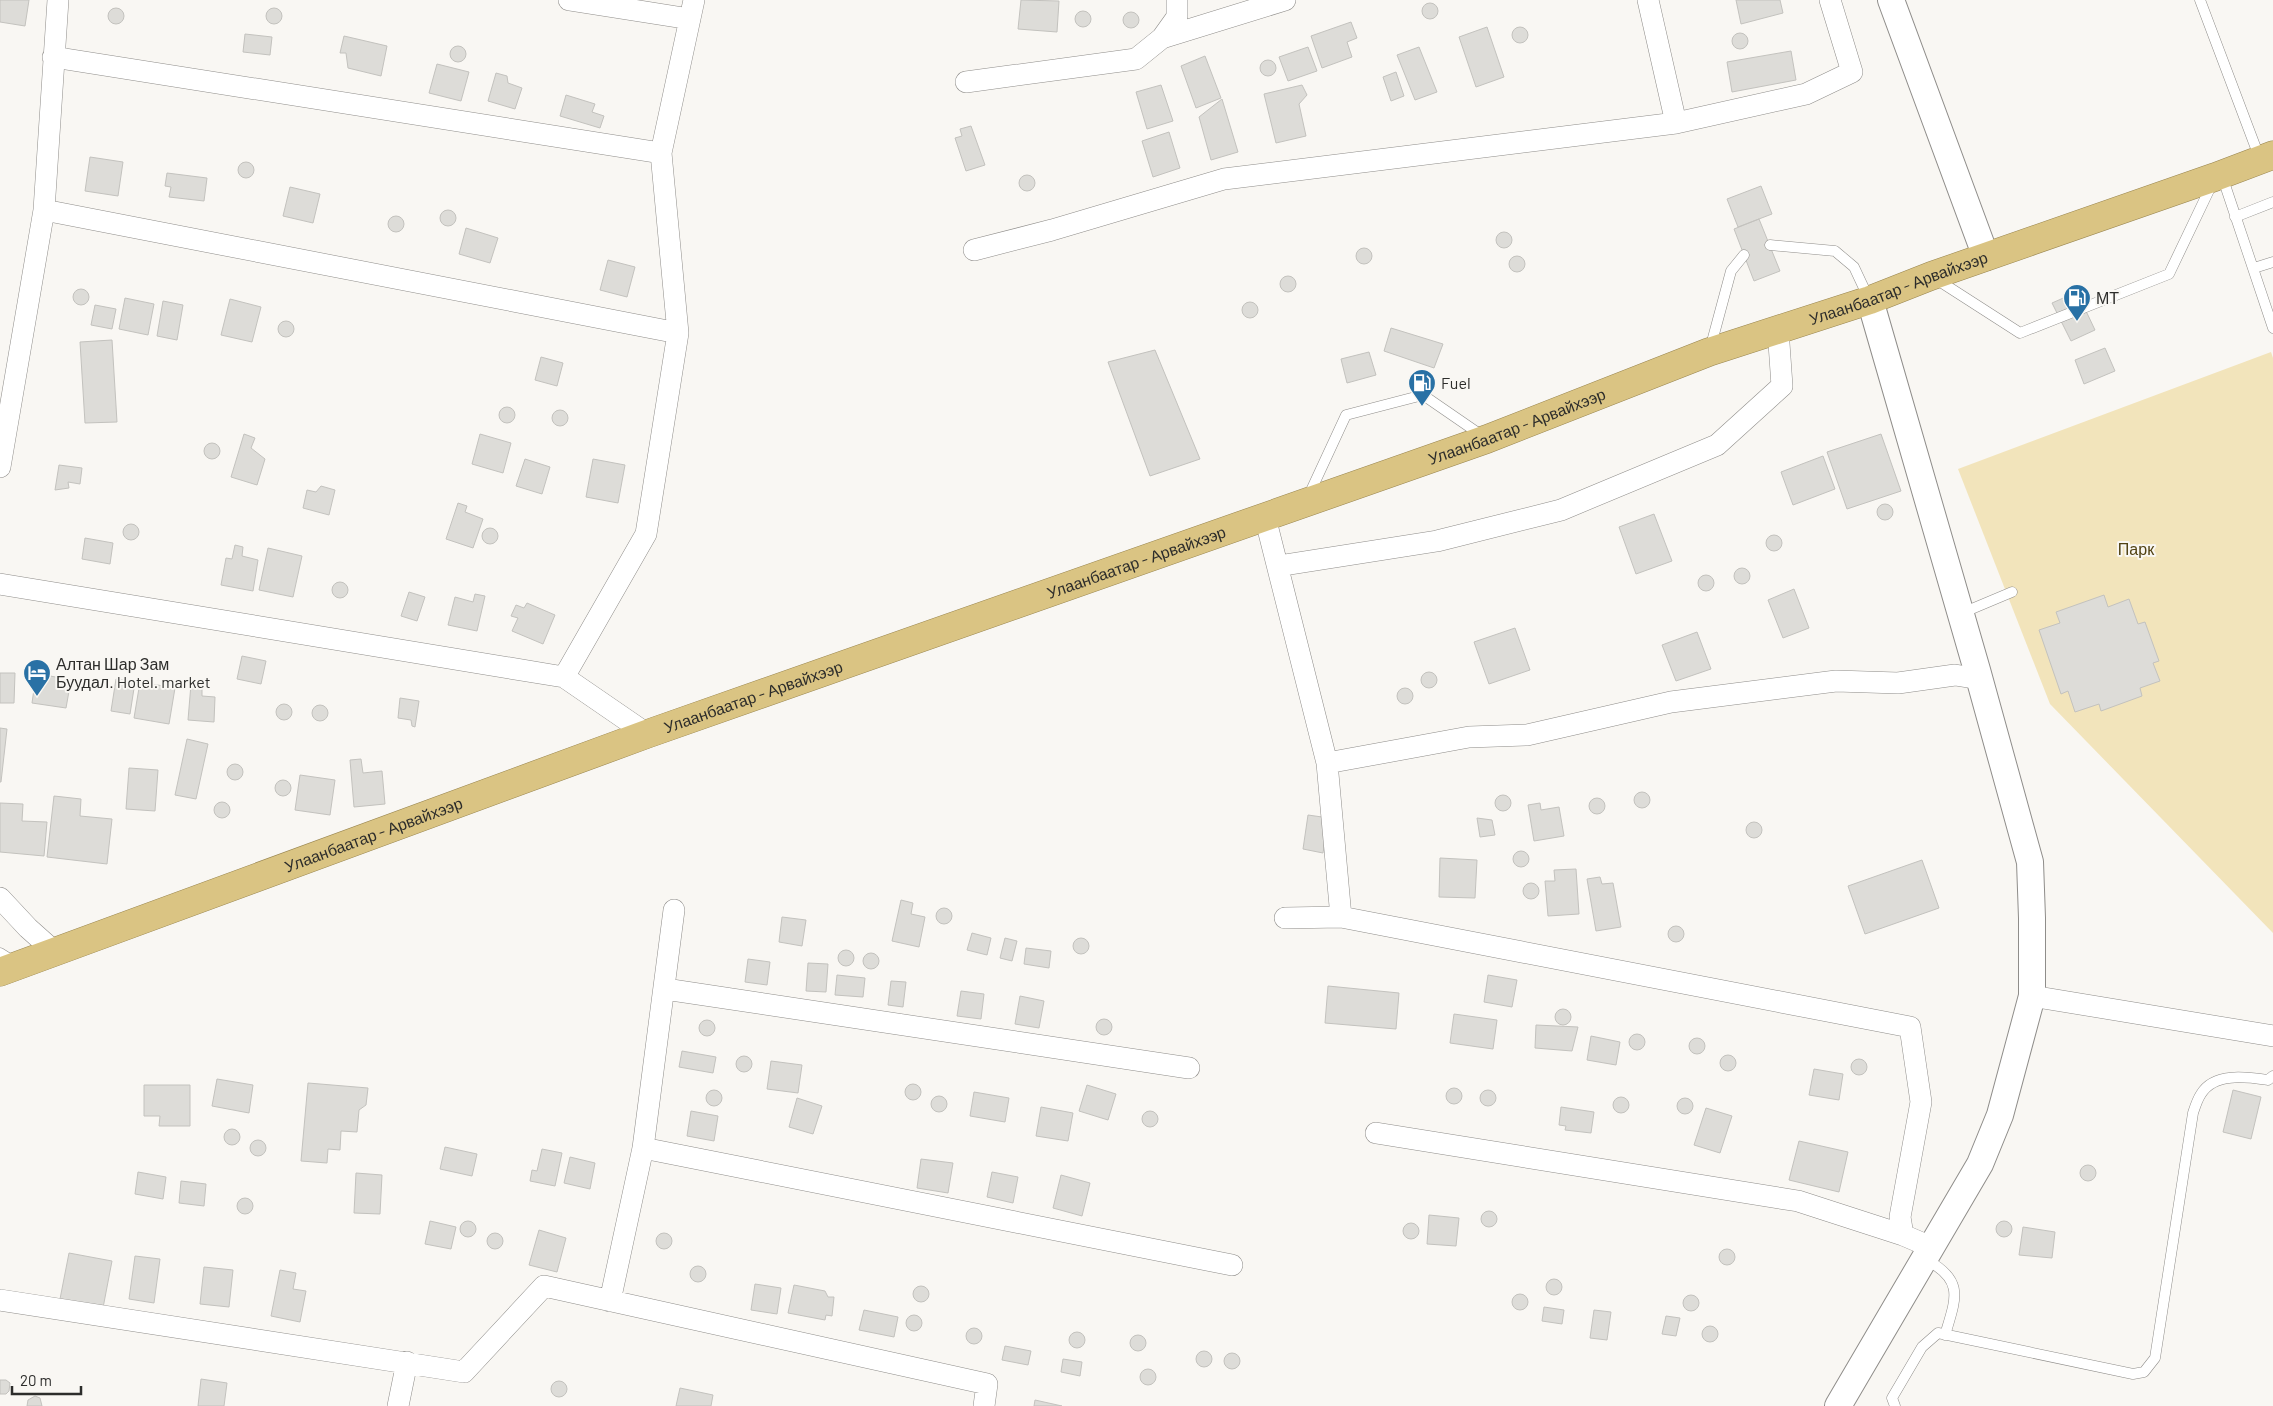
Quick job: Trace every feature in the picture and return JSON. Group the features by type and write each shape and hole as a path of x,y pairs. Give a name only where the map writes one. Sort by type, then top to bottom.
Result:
{"highway":[{"name":"Улаанбаатар - Арвайхээр","path":"6,963 56,953 648,734 1486,439 1709,352 1870,300 1931,276 2218,176 2266,157"}],"street":[{"path":"0,467 44,210 58,0"},
{"path":"564,677 646,534 678,333 661,153 692,10 568,0"},
{"path":"966,82 1136,59 1162,38 1177,17 1176,0"},
{"path":"1162,38 1285,0"},
{"path":"1648,0 1676,122"},
{"path":"974,250 1052,230 1224,179 1676,122 1806,94 1852,72 1830,0"},
{"path":"1891,0 1986,257"},
{"path":"53,57 661,153"},
{"path":"44,210 678,333"},
{"path":"1838,1406 1980,1164 2000,1115 2032,996 2030,862 1980,679 1870,300"},
{"path":"1278,566 1437,541 1561,510 1717,445 1782,386 1778,329"},
{"path":"1265,517 1327,763 1341,916"},
{"path":"0,584 564,677 648,734"},
{"path":"1327,763 1469,737 1526,735 1671,702 1836,682 1898,682 1955,675 1980,679"},
{"path":"0,898 28,928 56,953"},
{"path":"610,1301 643,1148 674,910"},
{"path":"1285,918 1341,916 1910,1027 1921,1102 1900,1217 1903,1236"},
{"path":"665,989 1189,1068"},
{"path":"2032,996 2273,1036"},
{"path":"1376,1133 1798,1201 1903,1236 1928,1253"},
{"path":"643,1148 1232,1265"},
{"path":"0,1300 464,1372 544,1286 988,1384 984,1406"},
{"path":"398,1406 407,1362"}],"lane":[{"path":"2200,0 2266,157"},
{"path":"2218,176 2254,268 2273,328"},
{"path":"1931,276 2020,333 2170,274 2218,176"},
{"path":"2235,216 2273,202"},
{"path":"1770,245 1835,251 1854,267 1870,300"},
{"path":"1709,352 1731,272 1744,255"},
{"path":"2254,268 2273,262"},
{"path":"1305,502 1346,415 1423,396 1486,439"},
{"path":"1961,613 2012,592"},
{"path":"1895,1406 1892,1398 1922,1347 1938,1333 2134,1374 2144,1372 2155,1358 2192,1113 2201,1093 2218,1081 2239,1076 2268,1080 2273,1076"},
{"path":"1928,1253 1951,1278 1955,1295 1945,1335"}],"green space":[{"name":"Парк","path":"2271,352 2273,358 2273,933 2050,704 1958,469"}],"building":[{"path":"0,0 29,0 25,26 0,22"},
{"path":"1021,0 1059,1 1057,32 1018,29"},
{"path":"1736,0 1780,0 1783,13 1741,24"},
{"path":"1430,3 1438,11 1430,19 1422,11"},
{"path":"116,8 122,10 124,16 122,22 116,24 110,22 108,16 110,10"},
{"path":"274,8 282,16 274,24 266,16"},
{"path":"1083,11 1091,19 1083,27 1075,19"},
{"path":"1131,12 1139,20 1131,28 1123,20"},
{"path":"1351,22 1357,38 1347,42 1352,57 1322,68 1311,36"},
{"path":"1487,27 1504,77 1476,87 1459,37"},
{"path":"1520,27 1526,29 1528,35 1526,41 1520,43 1514,41 1512,35 1514,29"},
{"path":"1740,33 1746,35 1748,41 1746,47 1740,49 1734,47 1732,41 1734,35"},
{"path":"245,34 272,37 270,55 243,52"},
{"path":"344,36 387,46 381,76 348,68 346,53 340,53"},
{"path":"458,46 464,48 466,54 464,60 458,62 452,60 450,54 452,48"},
{"path":"1308,47 1317,71 1288,81 1279,57"},
{"path":"1419,47 1437,92 1415,100 1397,55"},
{"path":"1791,51 1796,80 1732,92 1727,62"},
{"path":"1205,56 1221,98 1196,108 1181,66"},
{"path":"1268,60 1276,68 1268,76 1260,68"},
{"path":"437,64 469,72 461,101 429,93"},
{"path":"1396,72 1404,96 1391,101 1383,77"},
{"path":"496,73 507,76 508,83 522,88 515,109 488,101"},
{"path":"1161,85 1173,121 1147,129 1136,92"},
{"path":"1302,85 1307,95 1299,104 1306,136 1276,143 1264,94"},
{"path":"566,95 595,104 592,112 604,116 600,128 560,116"},
{"path":"1222,99 1238,152 1211,160 1199,117"},
{"path":"971,126 985,165 966,171 955,138 962,136 960,129"},
{"path":"1169,132 1180,168 1153,177 1142,141"},
{"path":"90,157 123,162 118,196 85,191"},
{"path":"246,162 252,164 254,170 252,176 246,178 240,176 238,170 240,164"},
{"path":"167,173 207,178 204,201 169,197 171,187 165,186"},
{"path":"1027,175 1033,177 1035,183 1033,189 1027,191 1021,189 1019,183 1021,177"},
{"path":"1761,186 1772,214 1738,227 1727,199"},
{"path":"290,187 320,194 313,223 283,216"},
{"path":"448,210 456,218 448,226 440,218"},
{"path":"396,216 404,224 396,232 388,224"},
{"path":"1759,219 1780,271 1754,281 1734,229"},
{"path":"466,228 498,238 490,263 459,254"},
{"path":"1504,232 1512,240 1504,248 1496,240"},
{"path":"1364,248 1372,256 1364,264 1356,256"},
{"path":"1517,256 1523,258 1525,264 1523,270 1517,272 1511,270 1509,264 1511,258"},
{"path":"608,260 635,267 627,297 600,290"},
{"path":"1288,276 1296,284 1288,292 1280,284"},
{"path":"81,289 87,291 89,297 87,303 81,305 75,303 73,297 75,291"},
{"path":"2077,292 2095,330 2071,341 2052,303"},
{"path":"125,298 154,304 148,335 119,329"},
{"path":"230,299 261,307 252,342 221,335"},
{"path":"163,301 183,305 177,340 157,336"},
{"path":"1250,302 1258,310 1250,318 1242,310"},
{"path":"95,305 116,309 112,329 91,325"},
{"path":"286,321 292,323 294,329 292,335 286,337 280,335 278,329 280,323"},
{"path":"1391,328 1443,344 1434,368 1384,351"},
{"path":"112,340 117,422 85,423 80,342"},
{"path":"2105,348 2115,371 2084,384 2075,360"},
{"path":"1155,350 1200,459 1150,476 1108,362"},
{"path":"1369,352 1376,375 1347,383 1341,359"},
{"path":"541,357 563,363 557,386 535,380"},
{"path":"507,407 513,409 515,415 513,421 507,423 501,421 499,415 501,409"},
{"path":"560,410 566,412 568,418 566,424 560,426 554,424 552,418 554,412"},
{"path":"244,434 255,438 251,448 265,459 257,485 231,477"},
{"path":"480,434 511,443 503,473 472,464"},
{"path":"1881,434 1901,491 1847,509 1827,452"},
{"path":"212,443 218,445 220,451 218,457 212,459 206,457 204,451 206,445"},
{"path":"1823,456 1835,489 1793,505 1781,472"},
{"path":"525,459 550,467 542,494 516,486"},
{"path":"593,459 625,465 618,503 586,497"},
{"path":"59,465 82,468 80,484 68,482 69,488 55,490"},
{"path":"321,486 335,490 329,515 303,508 307,490 316,492"},
{"path":"458,503 467,506 465,512 483,519 473,548 446,539"},
{"path":"1885,504 1893,512 1885,520 1877,512"},
{"path":"1654,514 1672,561 1636,574 1619,527"},
{"path":"131,524 139,532 131,540 123,532"},
{"path":"490,528 498,536 490,544 482,536"},
{"path":"1774,535 1782,543 1774,551 1766,543"},
{"path":"85,538 113,543 110,564 82,559"},
{"path":"235,545 243,547 242,556 258,560 253,591 221,585 226,558 232,559"},
{"path":"268,548 302,556 293,597 259,590"},
{"path":"1742,568 1748,570 1750,576 1748,582 1742,584 1736,582 1734,576 1736,570"},
{"path":"1706,575 1712,577 1714,583 1712,589 1706,591 1700,589 1698,583 1700,577"},
{"path":"340,582 348,590 340,598 332,590"},
{"path":"1794,589 1809,628 1783,638 1768,600"},
{"path":"409,592 425,597 417,621 401,616"},
{"path":"475,594 485,596 477,631 448,625 455,597 473,602"},
{"path":"2104,595 2108,607 2129,599 2138,624 2145,622 2159,661 2153,663 2160,681 2140,688 2142,696 2101,711 2099,704 2075,712 2068,691 2061,694 2039,630 2060,623 2056,612"},
{"path":"527,603 555,615 543,644 512,631 518,618 511,616 516,605 524,608"},
{"path":"1515,628 1530,670 1489,684 1474,642"},
{"path":"1697,632 1711,669 1676,681 1662,645"},
{"path":"242,656 266,661 261,684 237,679"},
{"path":"37,668 46,670 45,675 71,680 66,708 32,703"},
{"path":"1429,672 1437,680 1429,688 1421,680"},
{"path":"0,673 15,673 14,703 0,703"},
{"path":"116,679 135,682 130,714 111,711"},
{"path":"140,682 175,688 169,724 134,718"},
{"path":"191,684 202,685 202,696 215,697 214,722 188,720"},
{"path":"1405,688 1413,696 1405,704 1397,696"},
{"path":"400,698 419,701 415,727 412,726 411,720 398,718"},
{"path":"284,704 290,706 292,712 290,718 284,720 278,718 276,712 278,706"},
{"path":"320,705 326,707 328,713 326,719 320,721 314,719 312,713 314,707"},
{"path":"0,728 7,729 1,782 0,782"},
{"path":"187,739 208,744 196,799 175,795"},
{"path":"361,759 363,773 382,771 385,804 354,807 350,760"},
{"path":"235,764 243,772 235,780 227,772"},
{"path":"129,768 158,770 155,811 126,809"},
{"path":"300,775 335,780 330,815 295,810"},
{"path":"283,780 291,788 283,796 275,788"},
{"path":"1642,792 1650,800 1642,808 1634,800"},
{"path":"1503,795 1511,803 1503,811 1495,803"},
{"path":"54,796 81,799 80,816 112,819 107,864 47,857"},
{"path":"1597,798 1605,806 1597,814 1589,806"},
{"path":"222,802 228,804 230,810 228,816 222,818 216,816 214,810 216,804"},
{"path":"0,803 23,804 22,821 47,822 44,856 0,852"},
{"path":"1540,803 1541,810 1559,807 1564,836 1534,841 1528,805"},
{"path":"1308,815 1329,818 1323,853 1303,849"},
{"path":"1477,818 1492,820 1495,835 1480,837"},
{"path":"1754,822 1760,824 1762,830 1760,836 1754,838 1748,836 1746,830 1748,824"},
{"path":"1521,851 1527,853 1529,859 1527,865 1521,867 1515,865 1513,859 1515,853"},
{"path":"1440,858 1477,860 1475,898 1439,897"},
{"path":"1922,860 1939,908 1865,934 1848,886"},
{"path":"1576,869 1579,914 1548,916 1545,881 1555,881 1554,870"},
{"path":"1600,877 1602,884 1613,883 1621,927 1596,931 1587,879"},
{"path":"1531,883 1539,891 1531,899 1523,891"},
{"path":"901,900 913,903 911,914 925,917 919,947 892,941"},
{"path":"944,908 950,910 952,916 950,922 944,924 938,922 936,916 938,910"},
{"path":"782,917 806,920 802,946 779,942"},
{"path":"1676,926 1682,928 1684,934 1682,940 1676,942 1670,940 1668,934 1670,928"},
{"path":"972,933 991,938 987,955 967,950"},
{"path":"1005,938 1017,941 1012,961 1000,958"},
{"path":"1081,938 1087,940 1089,946 1087,952 1081,954 1075,952 1073,946 1075,940"},
{"path":"1026,948 1051,951 1049,968 1024,964"},
{"path":"846,950 854,958 846,966 838,958"},
{"path":"871,953 877,955 879,961 877,967 871,969 865,967 863,961 865,955"},
{"path":"748,959 770,962 767,985 745,982"},
{"path":"808,963 828,964 826,992 806,991"},
{"path":"837,975 865,978 863,997 835,995"},
{"path":"1488,975 1517,980 1512,1007 1484,1002"},
{"path":"891,981 906,982 903,1007 888,1005"},
{"path":"1328,986 1399,993 1396,1029 1325,1023"},
{"path":"961,991 984,994 981,1019 957,1016"},
{"path":"1020,996 1044,1001 1039,1028 1015,1024"},
{"path":"1563,1009 1569,1011 1571,1017 1569,1023 1563,1025 1557,1023 1555,1017 1557,1011"},
{"path":"1454,1014 1497,1020 1493,1049 1450,1043"},
{"path":"1104,1019 1112,1027 1104,1035 1096,1027"},
{"path":"707,1020 715,1028 707,1036 699,1028"},
{"path":"1536,1025 1578,1027 1572,1051 1535,1048"},
{"path":"1637,1034 1643,1036 1645,1042 1643,1048 1637,1050 1631,1048 1629,1042 1631,1036"},
{"path":"1591,1036 1620,1042 1616,1065 1587,1060"},
{"path":"1697,1038 1703,1040 1705,1046 1703,1052 1697,1054 1691,1052 1689,1046 1691,1040"},
{"path":"682,1051 716,1057 713,1073 679,1067"},
{"path":"1728,1055 1736,1063 1728,1071 1720,1063"},
{"path":"744,1056 752,1064 744,1072 736,1064"},
{"path":"1859,1059 1865,1061 1867,1067 1865,1073 1859,1075 1853,1073 1851,1067 1853,1061"},
{"path":"771,1061 802,1065 798,1093 767,1089"},
{"path":"1814,1069 1843,1074 1839,1100 1809,1095"},
{"path":"217,1079 253,1085 249,1113 212,1106"},
{"path":"308,1083 368,1088 366,1105 359,1110 357,1132 341,1131 340,1150 328,1149 327,1163 301,1161"},
{"path":"913,1084 919,1086 921,1092 919,1098 913,1100 907,1098 905,1092 907,1086"},
{"path":"144,1085 190,1085 190,1126 159,1126 160,1116 144,1116"},
{"path":"1087,1085 1116,1094 1108,1120 1079,1111"},
{"path":"1454,1088 1462,1096 1454,1104 1446,1096"},
{"path":"714,1090 720,1092 722,1098 720,1104 714,1106 708,1104 706,1098 708,1092"},
{"path":"1488,1090 1496,1098 1488,1106 1480,1098"},
{"path":"2233,1090 2261,1097 2251,1139 2223,1132"},
{"path":"974,1092 1009,1098 1005,1122 970,1116"},
{"path":"939,1096 947,1104 939,1112 931,1104"},
{"path":"1621,1097 1627,1099 1629,1105 1627,1111 1621,1113 1615,1111 1613,1105 1615,1099"},
{"path":"797,1098 822,1106 813,1134 789,1127"},
{"path":"1685,1098 1691,1100 1693,1106 1691,1112 1685,1114 1679,1112 1677,1106 1679,1100"},
{"path":"1041,1107 1073,1113 1068,1141 1036,1136"},
{"path":"1561,1107 1594,1112 1591,1133 1565,1130 1566,1126 1559,1125"},
{"path":"1706,1108 1732,1116 1720,1153 1694,1145"},
{"path":"691,1111 718,1116 714,1141 687,1136"},
{"path":"1150,1111 1158,1119 1150,1127 1142,1119"},
{"path":"232,1129 238,1131 240,1137 238,1143 232,1145 226,1143 224,1137 226,1131"},
{"path":"258,1140 264,1142 266,1148 264,1154 258,1156 252,1154 250,1148 252,1142"},
{"path":"1799,1141 1848,1152 1839,1192 1789,1180"},
{"path":"445,1147 477,1154 472,1176 440,1169"},
{"path":"542,1149 562,1153 555,1186 530,1181 532,1170 537,1171"},
{"path":"570,1157 595,1163 590,1189 564,1183"},
{"path":"921,1159 953,1163 948,1193 917,1188"},
{"path":"2088,1165 2096,1173 2088,1181 2080,1173"},
{"path":"138,1172 166,1177 163,1199 135,1194"},
{"path":"992,1172 1018,1177 1013,1203 987,1197"},
{"path":"356,1173 382,1175 380,1214 354,1213"},
{"path":"1061,1175 1090,1183 1082,1216 1053,1208"},
{"path":"181,1181 206,1184 204,1206 179,1203"},
{"path":"245,1198 253,1206 245,1214 237,1206"},
{"path":"1489,1211 1495,1213 1497,1219 1495,1225 1489,1227 1483,1225 1481,1219 1483,1213"},
{"path":"1429,1215 1459,1218 1456,1246 1427,1244"},
{"path":"430,1221 456,1227 451,1249 425,1244"},
{"path":"468,1221 476,1229 468,1237 460,1229"},
{"path":"2004,1221 2012,1229 2004,1237 1996,1229"},
{"path":"1411,1223 1417,1225 1419,1231 1417,1237 1411,1239 1405,1237 1403,1231 1405,1225"},
{"path":"2023,1227 2055,1232 2052,1258 2019,1255"},
{"path":"539,1230 566,1238 557,1272 529,1265"},
{"path":"495,1233 501,1235 503,1241 501,1247 495,1249 489,1247 487,1241 489,1235"},
{"path":"664,1233 672,1241 664,1249 656,1241"},
{"path":"1727,1249 1733,1251 1735,1257 1733,1263 1727,1265 1721,1263 1719,1257 1721,1251"},
{"path":"69,1253 112,1261 103,1308 60,1299"},
{"path":"135,1256 160,1259 154,1303 129,1299"},
{"path":"698,1266 706,1274 698,1282 690,1274"},
{"path":"204,1267 233,1270 229,1307 200,1304"},
{"path":"280,1270 296,1273 293,1289 306,1291 300,1322 271,1316"},
{"path":"1554,1279 1562,1287 1554,1295 1546,1287"},
{"path":"755,1284 781,1288 777,1314 751,1310"},
{"path":"794,1285 825,1291 828,1297 834,1297 832,1316 826,1315 825,1320 788,1313"},
{"path":"921,1286 929,1294 921,1302 913,1294"},
{"path":"1520,1294 1528,1302 1520,1310 1512,1302"},
{"path":"1691,1295 1697,1297 1699,1303 1697,1309 1691,1311 1685,1309 1683,1303 1685,1297"},
{"path":"1544,1307 1564,1310 1562,1324 1542,1321"},
{"path":"864,1310 898,1317 894,1337 859,1330"},
{"path":"1594,1310 1611,1312 1607,1340 1590,1338"},
{"path":"914,1315 922,1323 914,1331 906,1323"},
{"path":"1666,1316 1680,1318 1676,1336 1662,1334"},
{"path":"1710,1326 1718,1334 1710,1342 1702,1334"},
{"path":"974,1328 980,1330 982,1336 980,1342 974,1344 968,1342 966,1336 968,1330"},
{"path":"1077,1332 1085,1340 1077,1348 1069,1340"},
{"path":"1138,1335 1146,1343 1138,1351 1130,1343"},
{"path":"1005,1346 1031,1351 1028,1365 1002,1360"},
{"path":"1204,1351 1210,1353 1212,1359 1210,1365 1204,1367 1198,1365 1196,1359 1198,1353"},
{"path":"1232,1353 1238,1355 1240,1361 1238,1367 1232,1369 1226,1367 1224,1361 1226,1355"},
{"path":"1063,1359 1082,1362 1080,1376 1061,1372"},
{"path":"1148,1369 1154,1371 1156,1377 1154,1383 1148,1385 1142,1383 1140,1377 1142,1371"},
{"path":"201,1379 227,1383 224,1406 198,1406"},
{"path":"0,1380 6,1380 10,1383 9,1391 6,1394 0,1394"},
{"path":"559,1381 565,1383 567,1389 565,1395 559,1397 553,1395 551,1389 553,1383"},
{"path":"680,1388 713,1395 711,1406 676,1406"},
{"path":"35,1396 40,1398 42,1406 27,1406 28,1400"},
{"path":"1035,1400 1062,1406 1034,1406"}],"place":[{"name":"МТ","path":"2077,322"},
{"name":"Fuel","path":"1422,407"},
{"name":"Алтан Шар Зам Буудал. Hotel. market","path":"37,697"}]}
